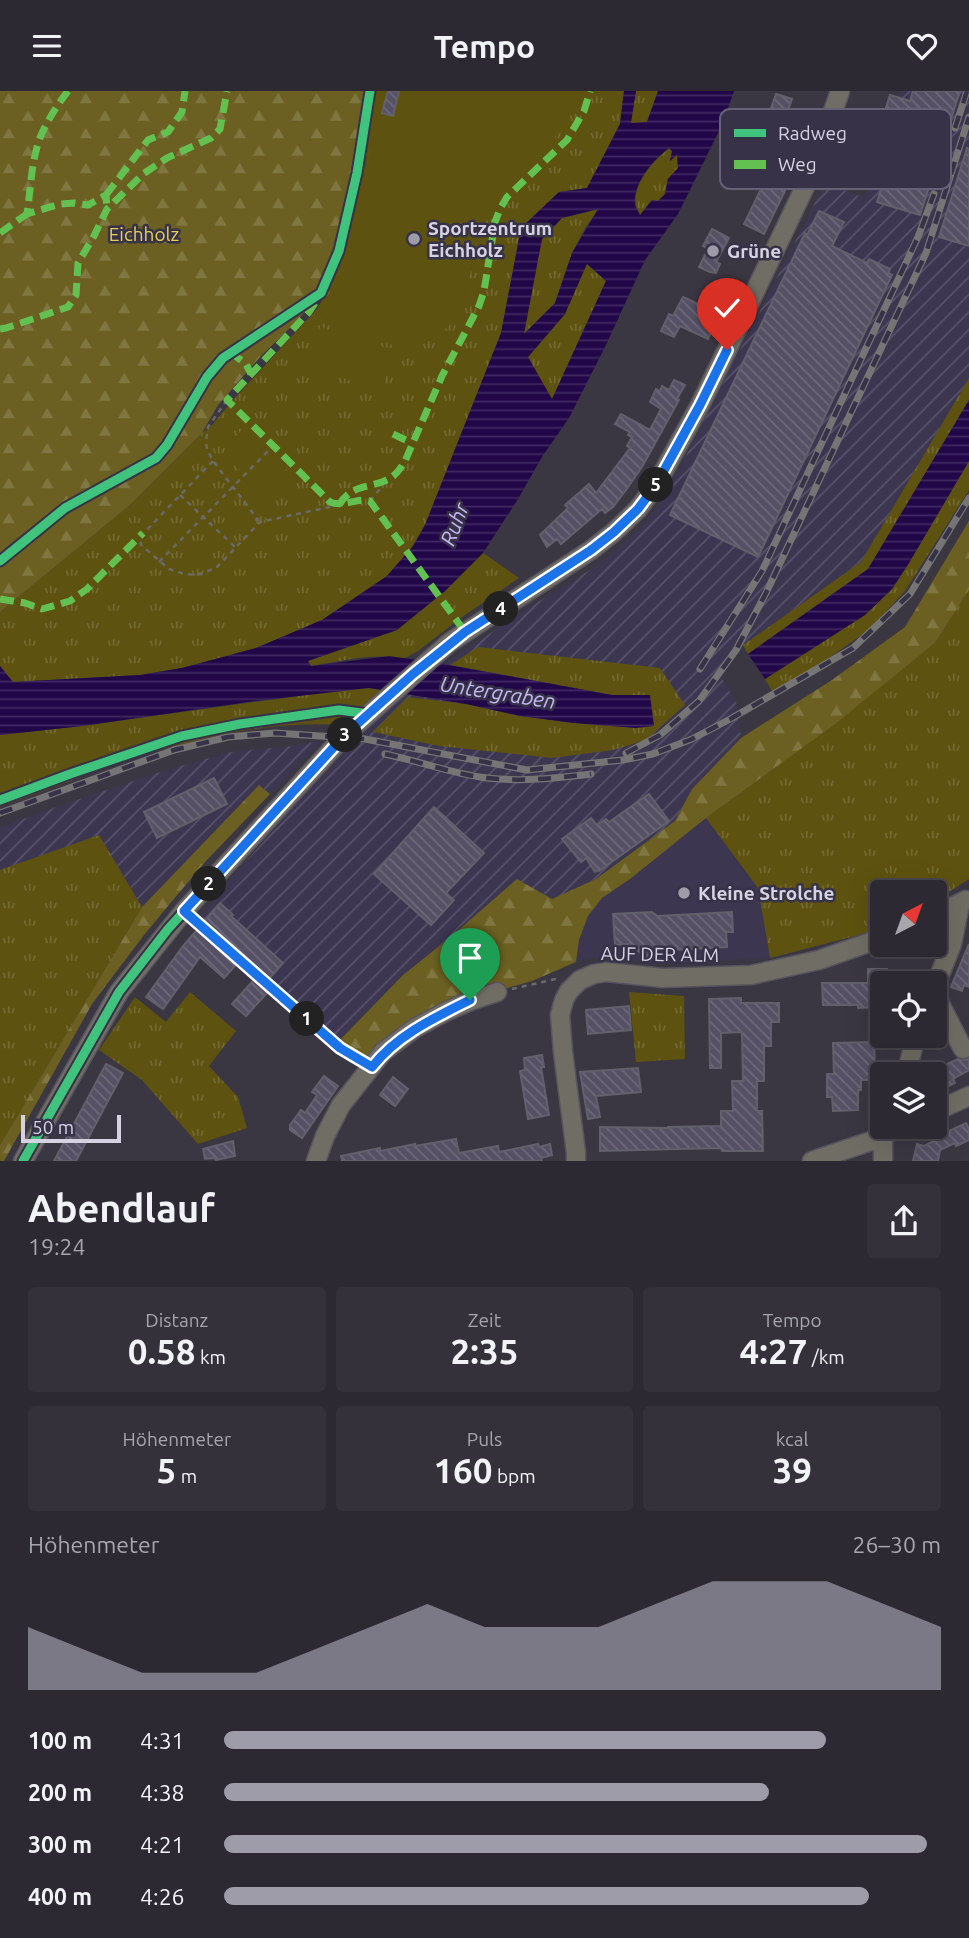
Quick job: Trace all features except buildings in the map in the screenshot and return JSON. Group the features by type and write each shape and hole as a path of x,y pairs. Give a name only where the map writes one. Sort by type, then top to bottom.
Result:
{"street":[{"path":"834,109 840,91"},
{"path":"23,1161 119,992 184,911 344,736 449,643 591,550 638,509 656,485 700,405 804,189"},
{"path":"947,910 965,901"},
{"path":"941,971 965,901"},
{"name":"AUF DER ALM","path":"576,1161 560,1016 569,991 580,980 606,972 663,978 751,975 819,960 870,942"},
{"path":"316,1161 341,1105 383,1052 415,1028 470,1000 497,992"},
{"path":"947,1016 963,1049"},
{"path":"947,1106 969,1096"},
{"path":"812,1161 874,1139"},
{"path":"883,1139 883,1161"}],"path":[{"path":"227,400 208,427 207,449 213,461 260,522"},
{"path":"159,562 273,446"},
{"path":"213,461 140,537 141,545 159,562 178,573 197,575 216,568 260,522 339,505"},
{"path":"370,501 389,478"},
{"path":"180,495 236,548"},
{"path":"184,911 340,1048 372,1067"},
{"path":"497,992 568,976 580,980"}],"shaded area":[{"path":"900,91 969,91 969,378 861,562 743,645 717,670 736,701 741,738 692,789 675,821 596,879 447,940 403,975 339,1041 197,921 297,803 378,717 426,676 598,565 638,531 665,497 822,189 841,189 865,198 868,189 951,189 951,109 894,109"},
{"path":"321,741 270,794 259,785 142,907 99,835 0,870 0,828 163,771 231,752"},
{"name":"Kleine Strolche","path":"706,818 758,888 770,958 680,963 589,958 576,962 579,940 588,916 602,898"}],"green space":[{"name":"Eichholz","path":"0,91 366,91 353,179 340,231 327,276 311,305 218,405 202,433 130,505 0,612"},
{"path":"374,91 624,91 620,124 587,188 559,192 521,228 501,333 425,525 413,546 387,576 322,620 256,648 182,668 140,675 12,682 0,666 0,612 130,505 212,425 317,309 338,267 346,238"},
{"name":"Sportzentrum Eichholz","path":"379,91 568,91 554,140 491,201 457,320 414,351 335,329 321,313 333,294 339,276 371,146"},
{"path":"636,91 658,91 647,122 630,123"},
{"path":"670,148 671,160 677,154 678,168 668,179 665,194 658,201 652,200 640,216 636,206 637,189 651,165"},
{"path":"599,209 572,253 555,303 523,335 542,239 562,218"},
{"path":"586,263 606,281 552,400 528,357 565,314"},
{"path":"320,327 394,350 382,390 306,367"},
{"path":"969,378 969,400 868,569 748,654 743,645 861,562"},
{"path":"246,425 288,467 261,496 241,478 234,439"},
{"path":"969,461 969,490 905,591 870,629 775,696 765,679 865,615 892,589"},
{"path":"969,521 969,590 935,643 835,724 602,898 588,916 579,940 576,962 532,981 471,998 367,1063 339,1041 403,975 517,879 552,899 596,879 675,821 692,789 741,738 832,680 905,627"},
{"path":"483,553 519,578 418,651 403,659 369,657 311,666 308,661 397,630 445,591"},
{"path":"969,590 969,879 947,893 947,880 870,880 870,932 770,958 758,888 706,818 834,724 935,643"},
{"path":"478,647 660,668 685,705 646,740 613,750 552,758 439,746 373,732 408,697 466,704 520,716 636,728 650,695 612,695 450,665"},
{"path":"356,688 382,690 342,725 253,729 210,737 126,762 0,807 0,735"},
{"path":"259,785 270,794 206,861 144,935 92,1004 4,1161 0,1161 0,1145 142,907"},
{"path":"99,835 142,907 0,1145 0,870"},
{"path":"190,992 236,1031 209,1066 238,1097 247,1128 198,1144 142,1080 99,1050 135,997 166,1022"},
{"path":"629,992 684,996 685,1059 636,1062"}],"water":[{"path":"624,91 636,91 631,123 647,122 658,91 734,91 728,109 720,109 720,129 678,214 645,260 569,418 483,553 445,591 397,630 308,661 311,666 389,656 612,695 650,695 654,726 636,728 520,716 369,688 0,735 0,666 13,682 140,675 182,668 256,648 322,620 387,576 413,546 425,525 501,333 521,228 559,192 587,188 620,124","holes":["669,148 672,151 670,161 677,155 678,168 668,179 665,194 658,201 652,200 640,215 635,205 640,181 657,159","598,209 572,253 555,303 524,334 542,239 562,218","587,264 606,281 552,399 528,357 565,314"]},
{"path":"969,400 969,461 892,589 865,615 765,679 748,654 868,569"}],"railway":[{"path":"955,128 967,91"},
{"path":"951,174 969,117"},
{"path":"626,753 660,735 699,701 736,650 766,593 926,253 946,189"},
{"path":"700,669 762,571 918,237 934,194"},
{"path":"0,813 174,750 228,737 275,733 365,739 527,770 623,760 653,754 692,739 732,718 853,648 910,594 969,498"},
{"path":"385,754 487,778 526,780 591,774"}],"marked path":[{"path":"68,91 38,143 27,214 60,204 88,205 106,195 107,209"},
{"path":"106,195 148,140 168,132 182,112 185,91"},
{"path":"0,329 68,307 76,295 78,263 107,209 143,174 167,158 211,138 220,129 227,91"},
{"path":"339,505 350,493 389,479 403,464 442,376 479,306 484,291 495,222 500,209 507,197 567,140 584,111 590,91"},
{"path":"0,233 27,214"},
{"path":"315,303 227,400 330,502 340,504 370,501 465,632"},
{"path":"230,352 246,364 251,374"},
{"path":"393,434 412,443"},
{"path":"0,599 42,609 70,601 87,589 143,533"}],"cycle path":[{"path":"0,561 65,508 156,458 167,445 207,377 223,358 321,293 339,251 357,173 370,91"},
{"path":"23,1161 119,992 168,929 344,736 465,632"},
{"path":"0,800 182,736 240,724 339,710 369,714"}],"place":[{"name":"Sportzentrum Eichholz","path":"414,239"},
{"name":"Grüne","path":"713,251"},
{"name":"Kleine Strolche","path":"684,893"}],"route":[{"path":"470,1000 415,1028 383,1052 372,1067 340,1048 184,911 344,736 413,674 449,643 591,550 638,509 656,485 727,350"}],"water label":[{"name":"Ruhr","path":"454,524"},
{"name":"Untergraben","path":"498,692"}]}
